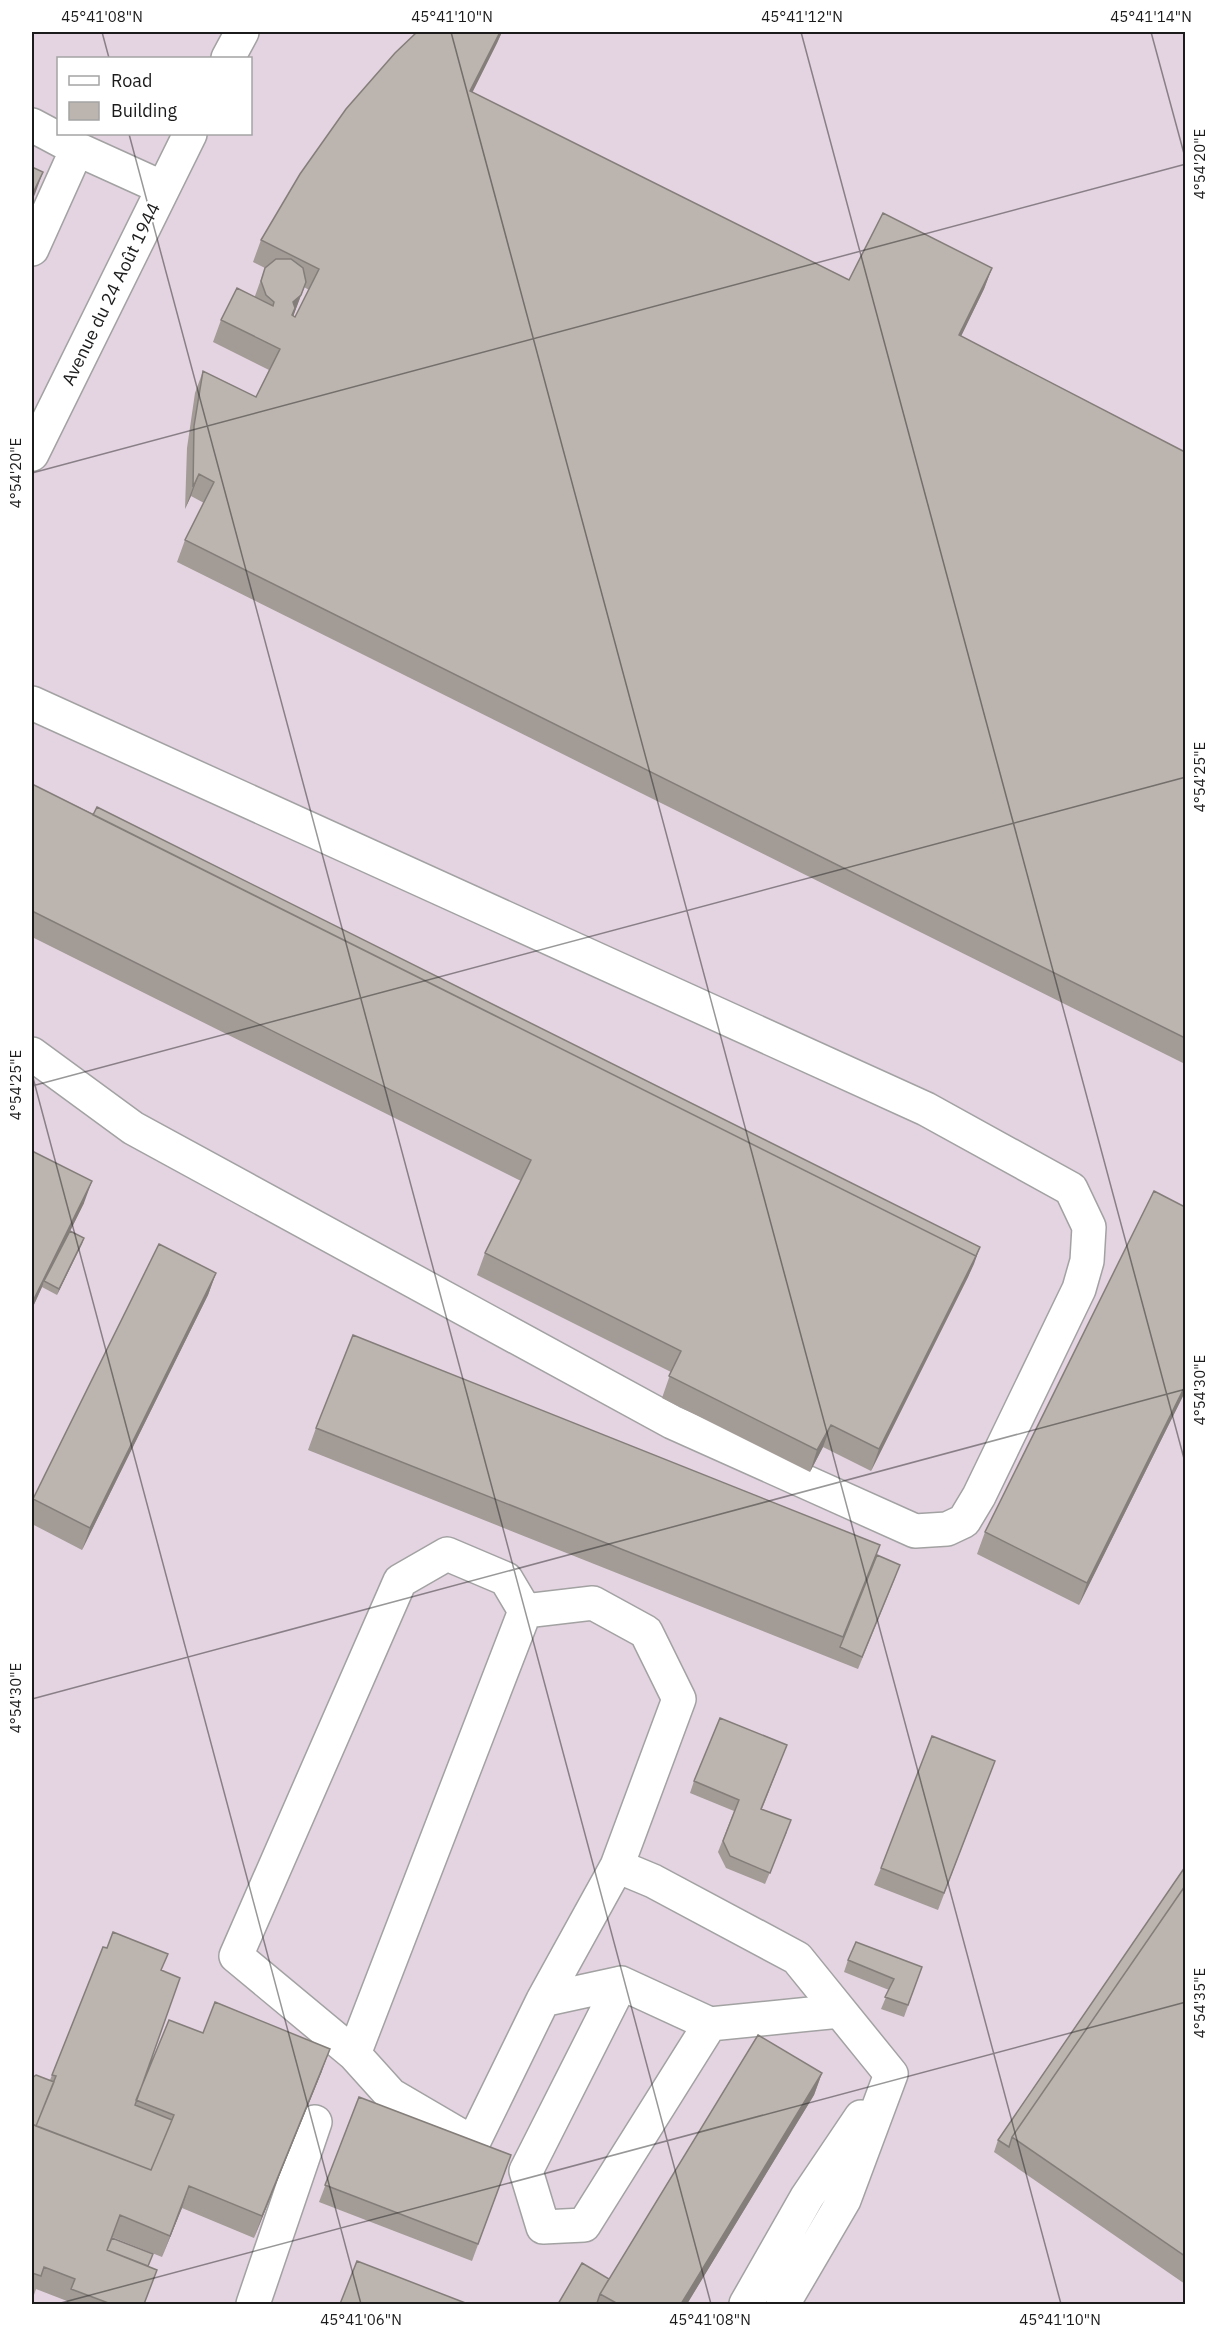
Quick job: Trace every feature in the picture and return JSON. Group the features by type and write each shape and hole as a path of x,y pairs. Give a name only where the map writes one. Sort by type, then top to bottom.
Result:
{"street":[{"path":"229,57 242,32"},
{"path":"32,125 77,149 163,188"},
{"name":"Avenue du 24 Août 1944","path":"32,454 190,135"},
{"path":"32,249 77,149"},
{"path":"32,704 926,1109 1071,1189 1089,1227 1087,1261 1079,1289 984,1485 964,1521 946,1529 915,1531 672,1422 133,1128 32,1054"},
{"path":"525,1611 506,1579 447,1554 399,1581 236,1956 354,2054 391,2094 473,2144 526,2171"},
{"path":"473,2144 543,2000 617,1866 679,1699 646,1632 593,1603 525,1611"},
{"path":"354,2054 525,1611"},
{"path":"617,1866 653,1881 797,1958 891,2074"},
{"path":"543,2000 621,1983 710,2024 840,2011"},
{"path":"621,1983 526,2171 543,2227 584,2225 710,2024"},
{"path":"783,2304 844,2200 891,2074"},
{"path":"746,2304 807,2197 891,2074"},
{"path":"253,2304 315,2122"}],"shaded area":[{"path":"32,32 1185,32 1185,2304 32,2304"}],"building":[{"path":"417,32 500,32 470,91 849,280 883,213 992,268 959,335 1185,452 1185,1038 185,540 214,482 199,474 193,487 194,426 203,371 256,397 280,349 221,320 237,288 273,306 274,302 266,295 261,281 265,268 276,259 291,259 303,268 306,282 301,295 293,302 295,308 292,315 295,317 319,269 261,240 300,174 346,109 395,53"},
{"path":"32,167 43,172 32,195"},
{"path":"32,784 976,1256 879,1449 831,1425 817,1450 669,1376 681,1351 485,1253 531,1160 32,911"},
{"path":"97,807 980,1247 976,1256 93,815"},
{"path":"32,1151 92,1181 32,1303"},
{"path":"1154,1191 1185,1207 1185,1386 1087,1583 985,1532"},
{"path":"70,1231 84,1238 59,1289 44,1281"},
{"path":"159,1244 216,1273 90,1528 33,1499"},
{"path":"353,1335 880,1545 843,1637 316,1428"},
{"path":"877,1555 900,1565 862,1657 840,1647"},
{"path":"720,1718 787,1745 761,1809 791,1820 770,1873 730,1856 723,1841 739,1800 694,1781"},
{"path":"932,1736 995,1761 944,1893 881,1868"},
{"path":"1185,1867 1185,1886 1012,2137 1009,2147 998,2140"},
{"path":"1185,1886 1185,2256 1012,2137"},
{"path":"113,1932 168,1954 161,1970 180,1978 135,2105 172,2120 151,2170 36,2126 56,2076 52,2075 103,1947 107,1948"},
{"path":"856,1942 922,1967 908,2005 885,1997 894,1979 848,1960"},
{"path":"215,2002 330,2049 262,2216 189,2186 170,2236 120,2215 107,2250 157,2270 144,2304 111,2304 71,2289 75,2279 44,2267 41,2276 32,2273 32,2124 151,2170 174,2115 136,2100 169,2020 203,2033"},
{"path":"758,2035 822,2073 681,2304 618,2304 600,2294"},
{"path":"36,2075 54,2082 36,2126 32,2124 32,2078"},
{"path":"359,2097 511,2155 478,2244 325,2185"},
{"path":"112,2238 153,2254 148,2266 107,2250"},
{"path":"357,2261 468,2304 340,2304"},
{"path":"582,2263 609,2279 597,2303 558,2304"}]}
